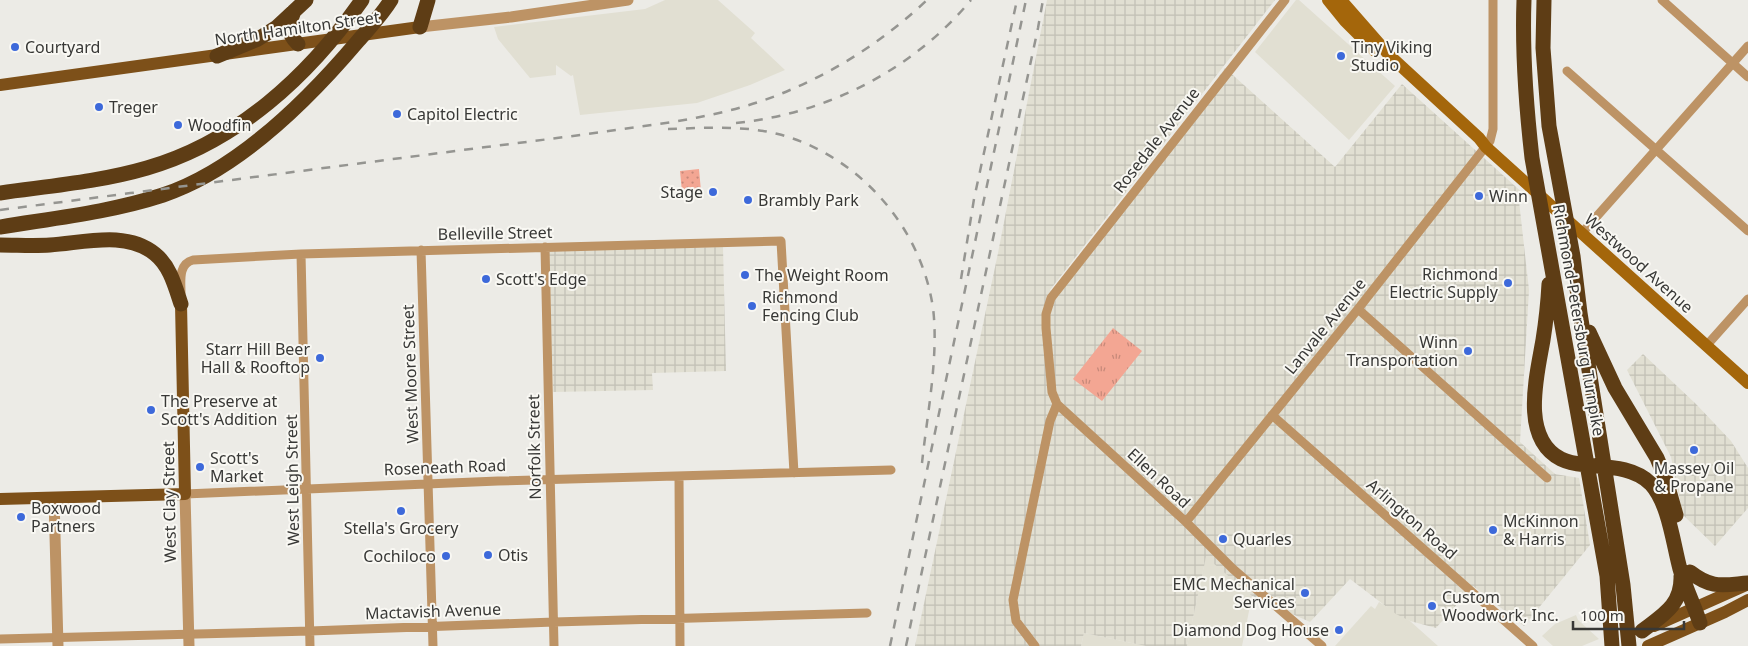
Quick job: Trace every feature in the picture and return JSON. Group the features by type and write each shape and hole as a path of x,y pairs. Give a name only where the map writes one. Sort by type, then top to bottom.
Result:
{"highway":[{"path":"218,56 258,39 277,27 306,0"},
{"path":"420,28 428,0"},
{"name":"Richmond-Petersburg Turnpike","path":"1524,0 1522,43 1524,89 1532,158 1607,576 1611,646"},
{"name":"Richmond-Petersburg Turnpike","path":"1544,0 1543,48 1548,116 1573,256 1580,313 1602,444 1623,585 1629,646"},
{"path":"0,227 107,209 166,194 200,178 253,144 303,101 334,69 389,3"},
{"path":"0,194 117,176 147,168 197,149 241,124 284,90 308,66 358,6"},
{"path":"294,11 288,26 292,37 298,44"},
{"path":"0,244 48,246 113,239 126,240 155,254 164,264 172,278 181,304"},
{"path":"1551,257 1547,318 1537,374 1534,405 1540,439 1560,459 1571,463 1634,472 1646,480 1656,491 1703,621"},
{"path":"1580,313 1611,380 1656,458 1666,480 1686,572 1678,598 1662,616 1642,631"},
{"path":"1686,572 1711,584 1748,584"}],"main road":[{"path":"1318,0 1359,36"},
{"name":"Westwood Avenue","path":"1328,0 1359,36 1477,144 1486,148"},
{"name":"Westwood Avenue","path":"1341,0 1390,56 1479,138 1486,148 1748,382"},
{"name":"North Hamilton Street","path":"0,85 420,28"},
{"name":"West Clay Street","path":"181,304 185,494"},
{"name":"Roseneath Road","path":"0,499 185,494"},
{"path":"1611,646 1748,584"},
{"path":"1648,646 1748,600"}],"street":[{"name":"North Hamilton Street","path":"420,28 598,2 628,0"},
{"name":"Rosedale Avenue","path":"1058,404 1053,398 1052,392 1046,328 1046,314 1051,298 1285,0"},
{"name":"Lanvale Avenue","path":"1186,522 1486,148 1494,129 1493,0"},
{"path":"1662,0 1748,77"},
{"path":"1582,233 1748,46"},
{"path":"1567,71 1748,231"},
{"name":"Belleville Street","path":"210,259 421,250 782,241 794,472"},
{"name":"Norfolk Street","path":"545,247 554,646"},
{"name":"West Moore Street","path":"421,250 433,646"},
{"name":"West Leigh Street","path":"301,254 310,646"},
{"name":"West Clay Street","path":"181,304 181,279 184,266 189,261 210,259"},
{"path":"1706,345 1748,299"},
{"path":"1358,309 1547,478"},
{"path":"1035,646 1016,621 1013,607 1014,591 1050,421 1058,404"},
{"name":"Ellen Road","path":"1058,404 1186,522 1233,569 1322,646"},
{"name":"Arlington Road","path":"1272,415 1533,646"},
{"name":"Roseneath Road","path":"185,494 428,484 891,470"},
{"path":"679,476 680,646"},
{"name":"West Clay Street","path":"185,494 188,646"},
{"path":"54,498 58,642"},
{"name":"Mactavish Avenue","path":"0,639 58,642 188,634 867,613"}],"shaded area":[{"path":"665,0 718,0 755,33 751,38 785,70 750,85 697,103 580,115 573,75 571,76 556,65 556,75 530,78 498,39 494,27 645,9"},
{"path":"1047,0 1275,0 1050,290 1058,296 1225,68 1335,167 1402,84 1525,195 1519,201 1529,290 1520,442 1555,474 1579,478 1590,545 1524,626 1473,586 1436,628 1410,621 1396,614 1350,579 1310,622 1252,596 1206,557 1187,646 1146,646 1084,633 1081,646 915,646 998,253"},
{"path":"1296,0 1299,0 1395,86 1349,140 1255,52"},
{"path":"723,247 726,371 652,373 653,390 553,392 549,251"},
{"path":"1643,354 1696,404 1731,441 1748,468 1748,508 1715,546 1683,515 1671,457 1627,370"},
{"path":"1206,556 1252,596 1242,646 1187,646"},
{"path":"1379,602 1410,621 1438,646 1335,646 1371,606 1375,609"},
{"path":"1576,615 1578,620 1599,639 1582,646 1553,646 1542,636 1555,624"},
{"path":"1084,633 1146,646 1081,646"}],"green space":[{"path":"699,169 701,191 682,192 680,171"},
{"path":"1113,328 1142,351 1102,401 1073,379"}],"railway":[{"path":"0,210 576,136 712,115 771,98 809,82 863,51 896,27 927,0"},
{"path":"736,123 770,118 803,110 835,99 866,84 895,67 922,47 948,25 971,0"},
{"path":"961,279 974,199 1017,0"},
{"path":"890,646 1026,0"},
{"path":"906,646 1043,0"},
{"path":"668,129 751,129 778,134 807,144 834,159 859,177 881,198 900,222 915,249 926,278 933,308 935,346 922,463"}],"place":[{"name":"Courtyard","path":"15,47"},
{"name":"Tiny Viking Studio","path":"1341,56"},
{"name":"Treger","path":"99,107"},
{"name":"Capitol Electric","path":"397,114"},
{"name":"Woodfin","path":"178,125"},
{"name":"Stage","path":"713,192"},
{"name":"Winn","path":"1479,196"},
{"name":"Brambly Park","path":"748,200"},
{"name":"The Weight Room","path":"745,275"},
{"name":"Scott's Edge","path":"486,279"},
{"name":"Richmond Electric Supply","path":"1508,283"},
{"name":"Richmond Fencing Club","path":"752,306"},
{"name":"Winn Transportation","path":"1468,351"},
{"name":"Starr Hill Beer Hall & Rooftop","path":"320,358"},
{"name":"The Preserve at Scott's Addition","path":"151,410"},
{"name":"Massey Oil & Propane","path":"1694,450"},
{"name":"Scott's Market","path":"200,467"},
{"name":"Stella's Grocery","path":"401,511"},
{"name":"Boxwood Partners","path":"21,517"},
{"name":"McKinnon & Harris","path":"1493,530"},
{"name":"Quarles","path":"1223,539"},
{"name":"Otis","path":"488,555"},
{"name":"Cochiloco","path":"446,556"},
{"name":"EMC Mechanical Services","path":"1305,593"},
{"name":"Custom Woodwork, Inc.","path":"1432,606"},
{"name":"Diamond Dog House","path":"1339,630"}]}
